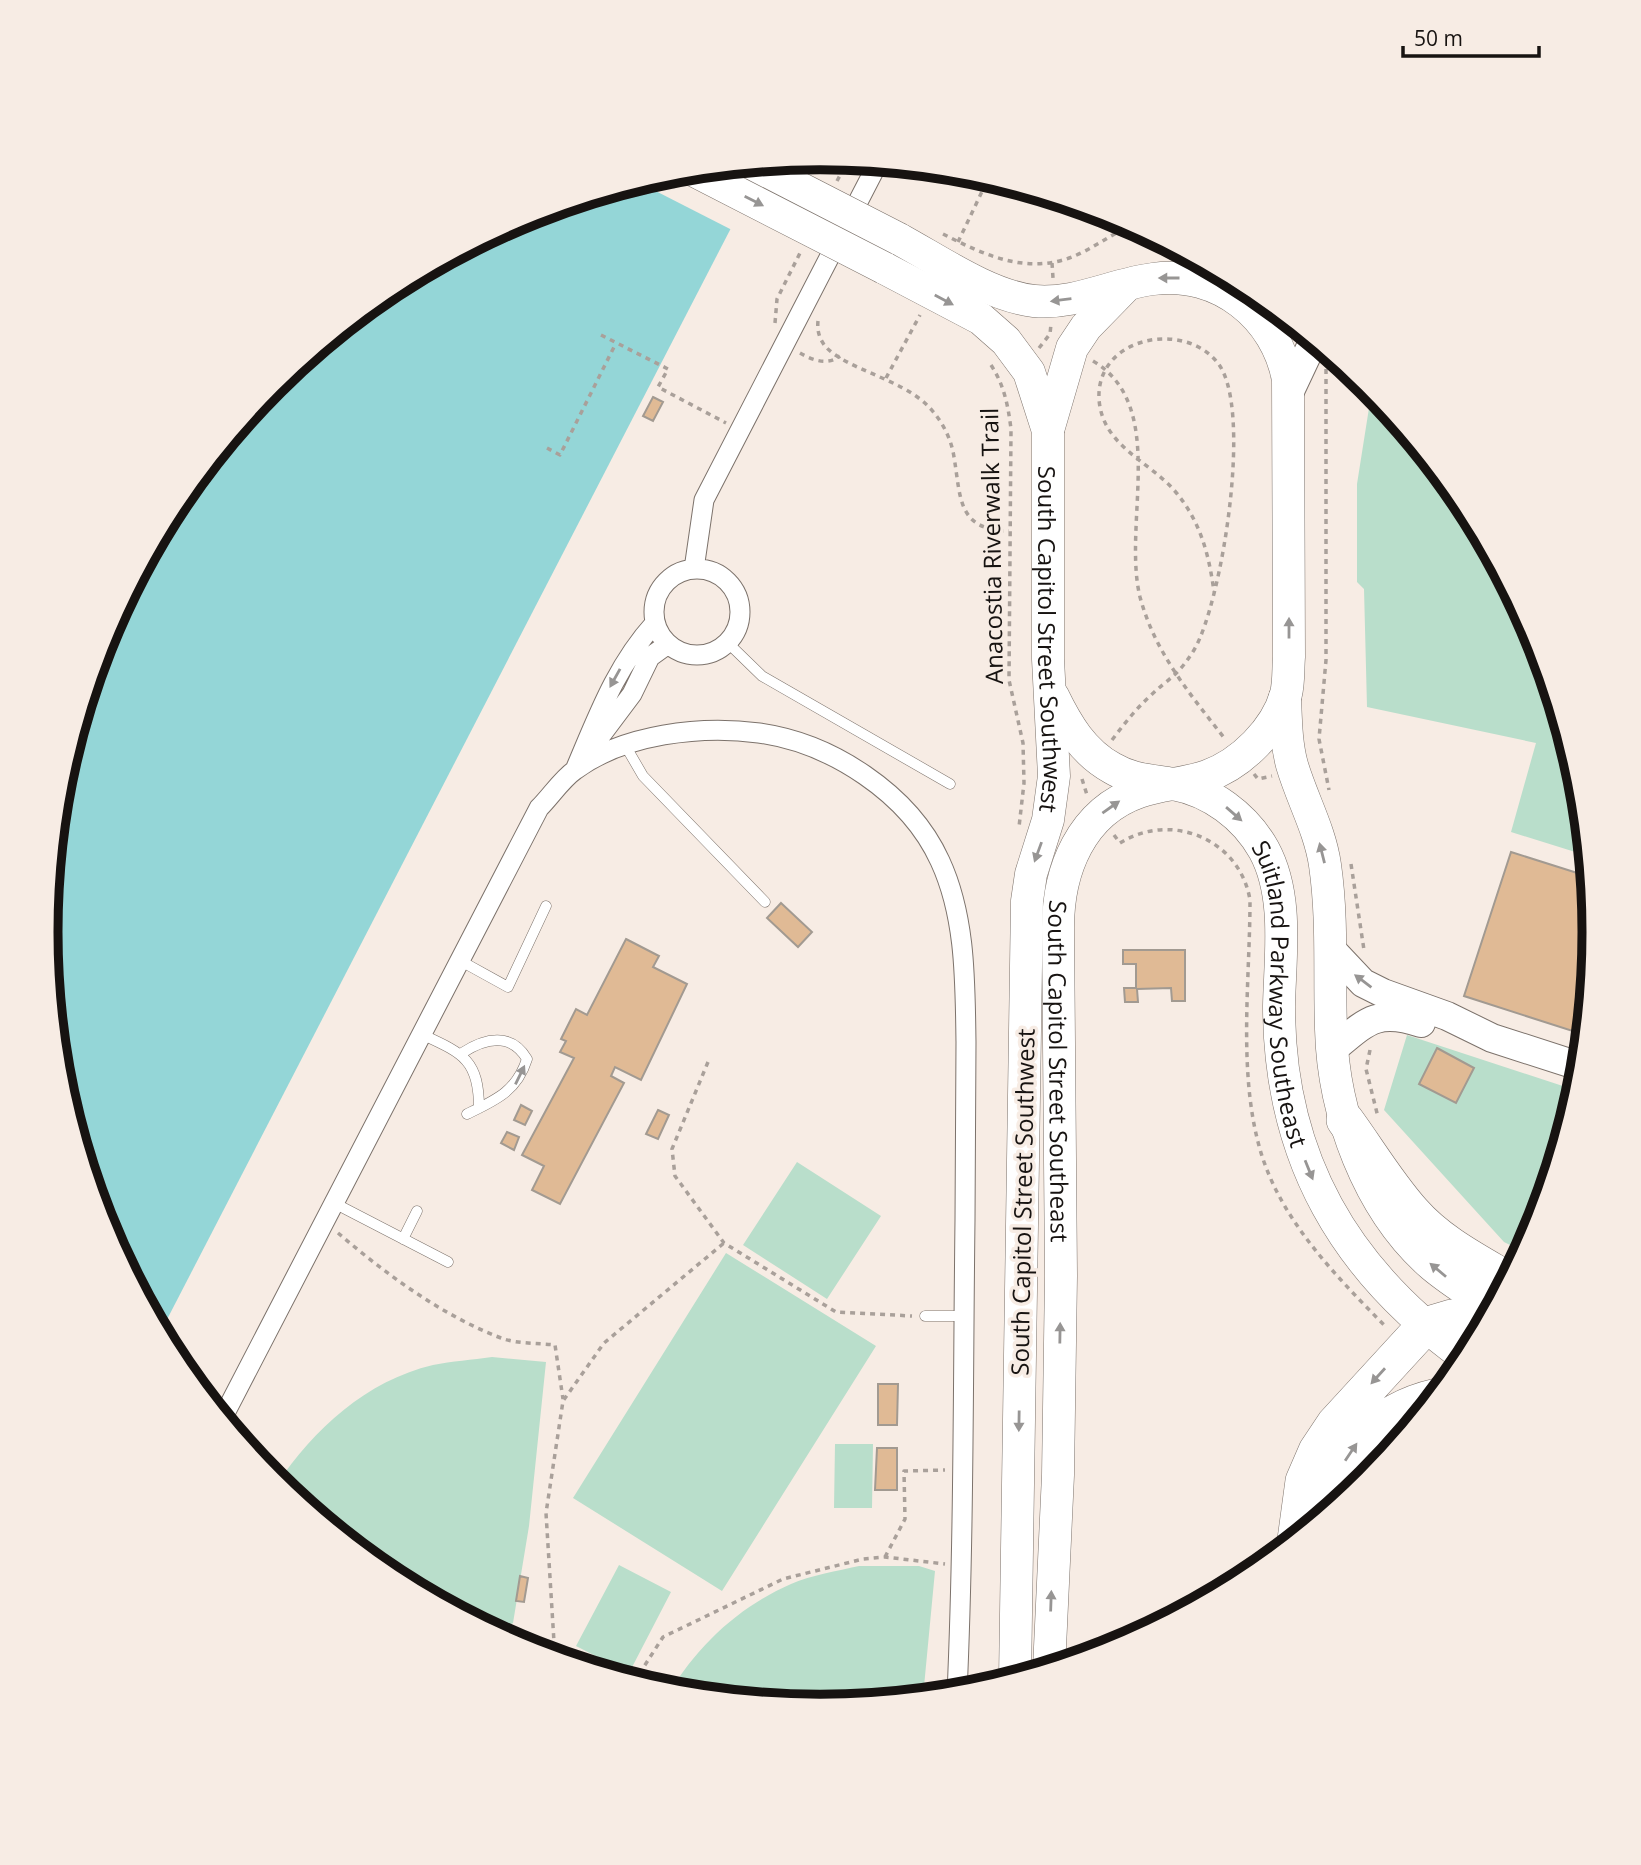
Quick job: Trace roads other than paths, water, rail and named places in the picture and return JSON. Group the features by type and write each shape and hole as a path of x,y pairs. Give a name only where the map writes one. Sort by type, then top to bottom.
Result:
{"highway":[{"path":"1363,1122 1412,1212 1451,1245 1502,1276"},
{"path":"1297,1528 1300,1497 1317,1451 1335,1424 1425,1326 1452,1318 1476,1322"},
{"path":"1331,1499 1336,1479 1360,1439 1397,1411 1421,1402"}],"main road":[{"name":"South Capitol Street Southeast","path":"767,171 997,291 1020,299 1066,300 1152,279 1184,279 1220,290 1256,306"},
{"name":"South Capitol Street Southwest","path":"709,178 981,319 1006,341 1029,372 1048,431 1052,798 1031,874 1027,909 1015,1670"},
{"path":"1048,431 1072,348 1086,327 1127,285"},
{"name":"South Capitol Street Southeast","path":"1049,1660 1058,1475 1062,1262 1058,899 1069,860 1081,837 1099,816 1127,796 1205,777 1240,759 1266,730 1285,696 1289,657 1289,393 1283,356 1271,332 1267,314"},
{"name":"Suitland Parkway Southeast","path":"1050,688 1069,726 1098,758 1130,777 1173,784 1203,793 1236,814 1255,836 1269,859 1279,901 1280,1053 1287,1099 1299,1143 1315,1185 1336,1225 1383,1286 1425,1326 1458,1352"},
{"name":"Suitland Parkway Southeast","path":"1285,696 1291,761 1325,862 1332,1050 1363,1122 1372,1184 1409,1240 1440,1272 1487,1304"}],"street":[{"path":"694,569 704,500 874,171"},
{"path":"1289,393 1318,354"},
{"path":"694,569 719,575 736,594 739,620 727,642 716,650 691,654 668,644 656,623 656,601 667,581 679,573 694,569"},
{"path":"575,769 611,684 633,648 656,623"},
{"path":"226,1411 539,808 575,769 632,694 650,657 668,644"},
{"path":"575,769 625,745 671,733 745,731 807,744 835,755 888,793 914,823 940,861 965,957 964,1316 957,1683"},
{"path":"1330,948 1355,976 1373,989 1447,1016 1492,1038 1572,1064"},
{"path":"1332,1050 1370,1019 1388,1015 1443,1030 1492,1038"}],"lane":[{"path":"727,642 762,676 950,784"},
{"path":"625,745 643,776 765,902"},
{"path":"459,960 508,987 547,906"},
{"path":"421,1034 462,1053 479,1084 479,1108"},
{"path":"462,1053 495,1039 511,1042 521,1048 527,1059 521,1077 510,1091 467,1114"},
{"path":"334,1203 448,1262"},
{"path":"403,1239 417,1211"},
{"path":"925,1316 964,1316"}],"water":[{"path":"760,172 165,1323 136,1270 98,1178 72,1081 59,982 59,883 72,784 98,687 136,595 186,509 215,468 247,430 281,393 318,359 356,327 397,298 483,248 575,210 672,184"}]}
